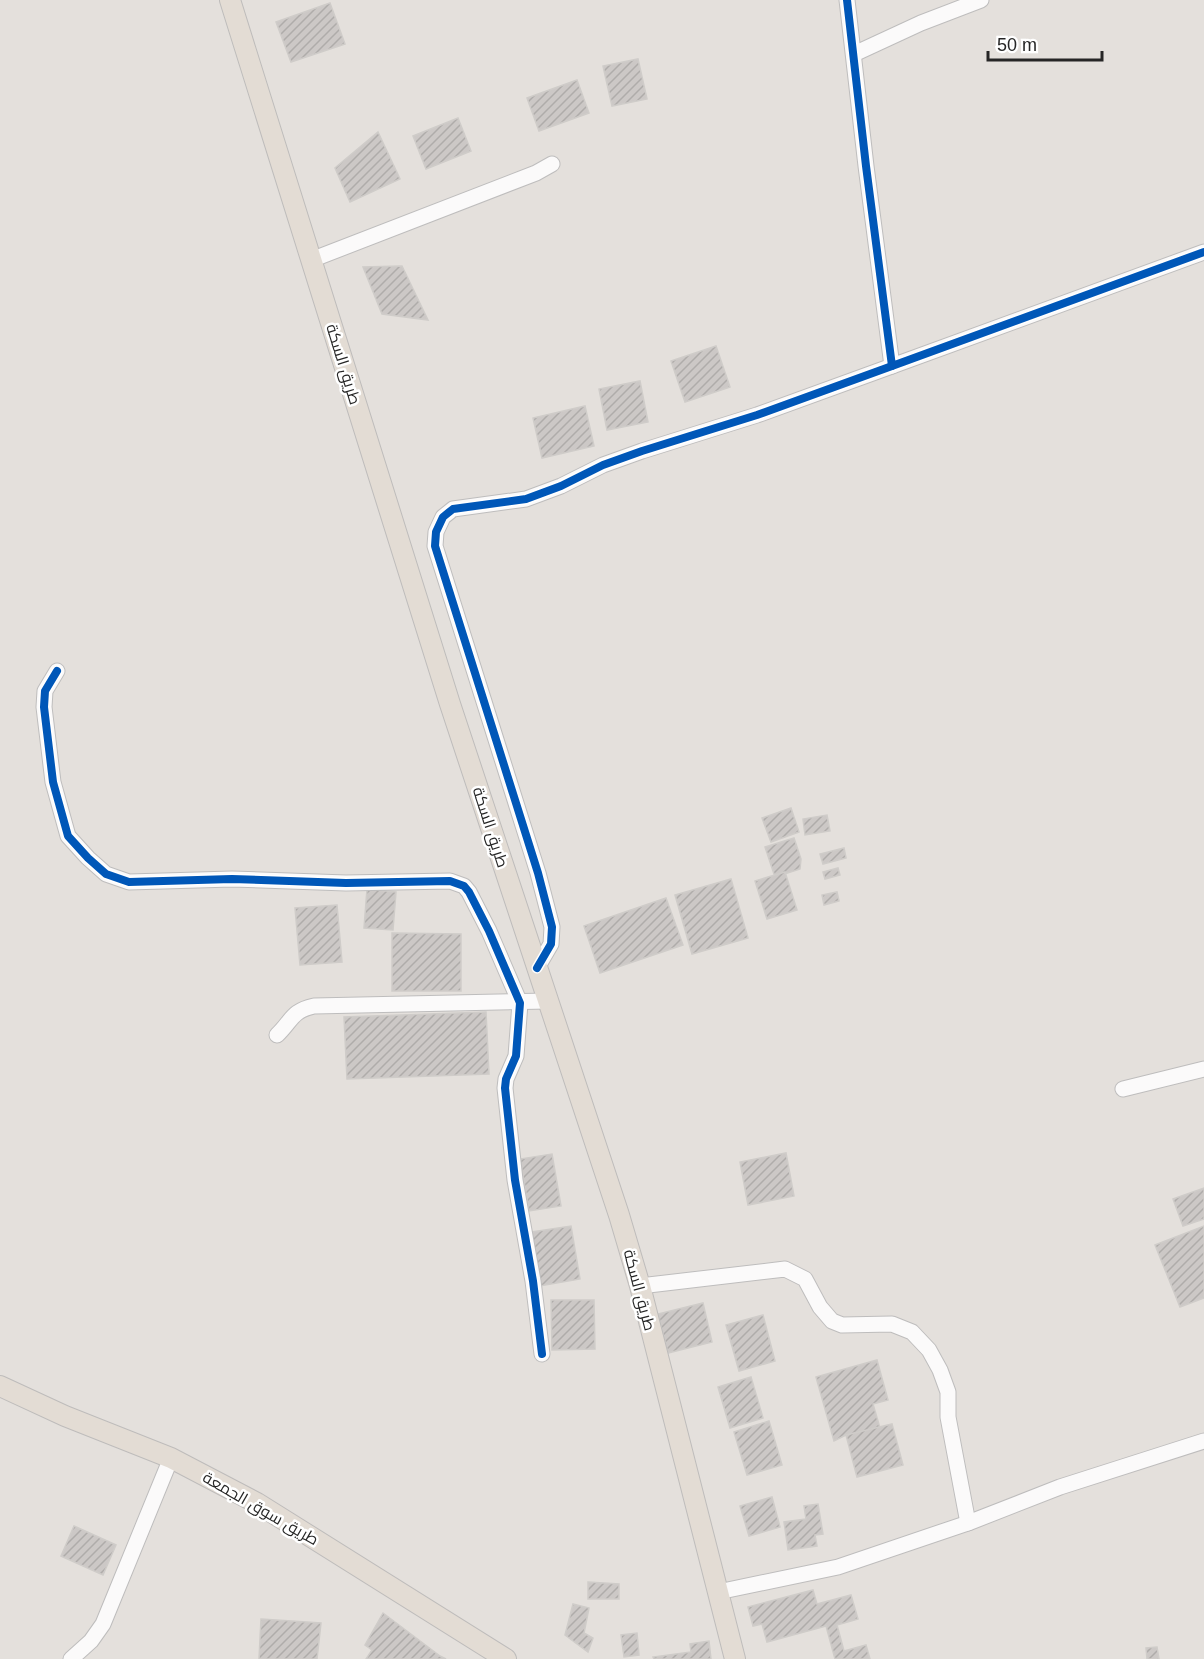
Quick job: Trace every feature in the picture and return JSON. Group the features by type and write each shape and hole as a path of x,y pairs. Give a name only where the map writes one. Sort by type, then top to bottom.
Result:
{"main road":[{"name":"طريق السكة","path":"230,0 450,704 549,1001 640,1286 735,1659"},
{"name":"طريق سوق الجمعة","path":"0,1386 64,1416 171,1458 257,1503 506,1659"}],"street":[{"path":"848,0 866,166 892,366"},
{"path":"854,54 921,23 981,0"},
{"path":"311,260 536,173 552,164"},
{"path":"537,968 551,944 552,927 538,873 435,546 436,532 443,516 453,509 466,506 526,499 561,486 603,465 768,412 1204,252"},
{"path":"57,671 45,692 44,707 53,782 68,836 105,874 129,882 232,879 346,883 450,881 464,886 469,892 489,931 520,1003 516,1056 506,1079 505,1088 515,1180 533,1281 542,1354"},
{"path":"277,1035 292,1015 314,1006 549,1001"},
{"path":"1124,1089 1204,1069"},
{"path":"640,1286 785,1269 805,1278 820,1307 832,1321 842,1325 892,1324 912,1332 929,1350 948,1392 948,1417 968,1523"},
{"path":"718,1592 838,1567 968,1523 1060,1487 1204,1441"},
{"path":"71,1659 91,1641 104,1624 171,1458"}],"building":[{"path":"330,3 345,44 291,62 276,22"},
{"path":"638,59 647,99 612,106 603,66"},
{"path":"577,80 589,113 539,131 527,98"},
{"path":"458,118 471,151 426,169 413,136"},
{"path":"378,132 400,179 350,202 335,168"},
{"path":"402,266 428,320 382,314 363,267"},
{"path":"716,346 730,387 685,402 671,361"},
{"path":"640,381 648,422 607,430 599,389"},
{"path":"585,406 594,446 542,458 533,418"},
{"path":"791,808 799,832 771,842 762,818"},
{"path":"827,815 830,831 805,835 803,819"},
{"path":"794,838 801,859 800,869 775,877 765,847"},
{"path":"844,848 846,858 823,864 820,854"},
{"path":"838,868 840,875 825,879 823,872"},
{"path":"785,872 797,910 767,919 755,881"},
{"path":"731,879 748,938 692,954 675,895"},
{"path":"367,889 396,892 393,930 364,928"},
{"path":"837,892 839,901 824,905 822,895"},
{"path":"666,898 683,945 600,973 584,926"},
{"path":"337,905 342,962 300,965 295,908"},
{"path":"392,933 461,934 461,991 392,991"},
{"path":"486,1012 489,1074 347,1079 344,1017"},
{"path":"786,1153 794,1196 748,1205 740,1162"},
{"path":"552,1154 561,1206 529,1211 520,1159"},
{"path":"1204,1188 1204,1219 1183,1226 1173,1199"},
{"path":"571,1226 580,1279 540,1286 532,1232"},
{"path":"1204,1226 1204,1298 1180,1307 1155,1245"},
{"path":"551,1300 594,1300 595,1349 552,1350"},
{"path":"703,1303 712,1342 668,1353 658,1314"},
{"path":"763,1315 775,1361 739,1371 726,1325"},
{"path":"877,1360 888,1400 873,1404 880,1428 846,1435 834,1441 816,1377"},
{"path":"751,1377 763,1418 730,1428 718,1387"},
{"path":"769,1421 782,1465 747,1475 734,1432"},
{"path":"892,1424 903,1465 857,1477 846,1435"},
{"path":"772,1497 780,1527 749,1536 740,1506"},
{"path":"818,1504 823,1534 815,1535 817,1546 788,1550 784,1522 806,1519 804,1506"},
{"path":"74,1526 116,1545 103,1575 61,1556"},
{"path":"588,1582 619,1584 619,1599 588,1599"},
{"path":"813,1590 817,1604 851,1595 858,1619 837,1625 844,1651 866,1645 870,1659 835,1659 826,1626 767,1642 762,1624 753,1626 748,1607"},
{"path":"573,1604 589,1608 584,1633 593,1638 588,1652 565,1635"},
{"path":"383,1613 446,1659 366,1659 372,1650 365,1645"},
{"path":"261,1619 321,1623 317,1659 259,1659"},
{"path":"637,1633 639,1655 624,1657 621,1635"},
{"path":"709,1641 711,1659 654,1659 653,1657 691,1652 690,1644"},
{"path":"1157,1647 1159,1659 1147,1659 1146,1648"}],"cycle path":[{"path":"847,0 892,366 1204,252"},
{"path":"537,968 551,944 552,927 538,873 435,546 436,532 443,517 453,509 526,499 561,486 603,465 757,415 892,366"},
{"path":"57,671 45,691 44,707 53,782 68,836 106,874 129,882 232,879 346,883 450,881 464,886 469,892 489,931 520,1003 516,1056 506,1079 505,1088 515,1180 533,1281 542,1354"}]}
